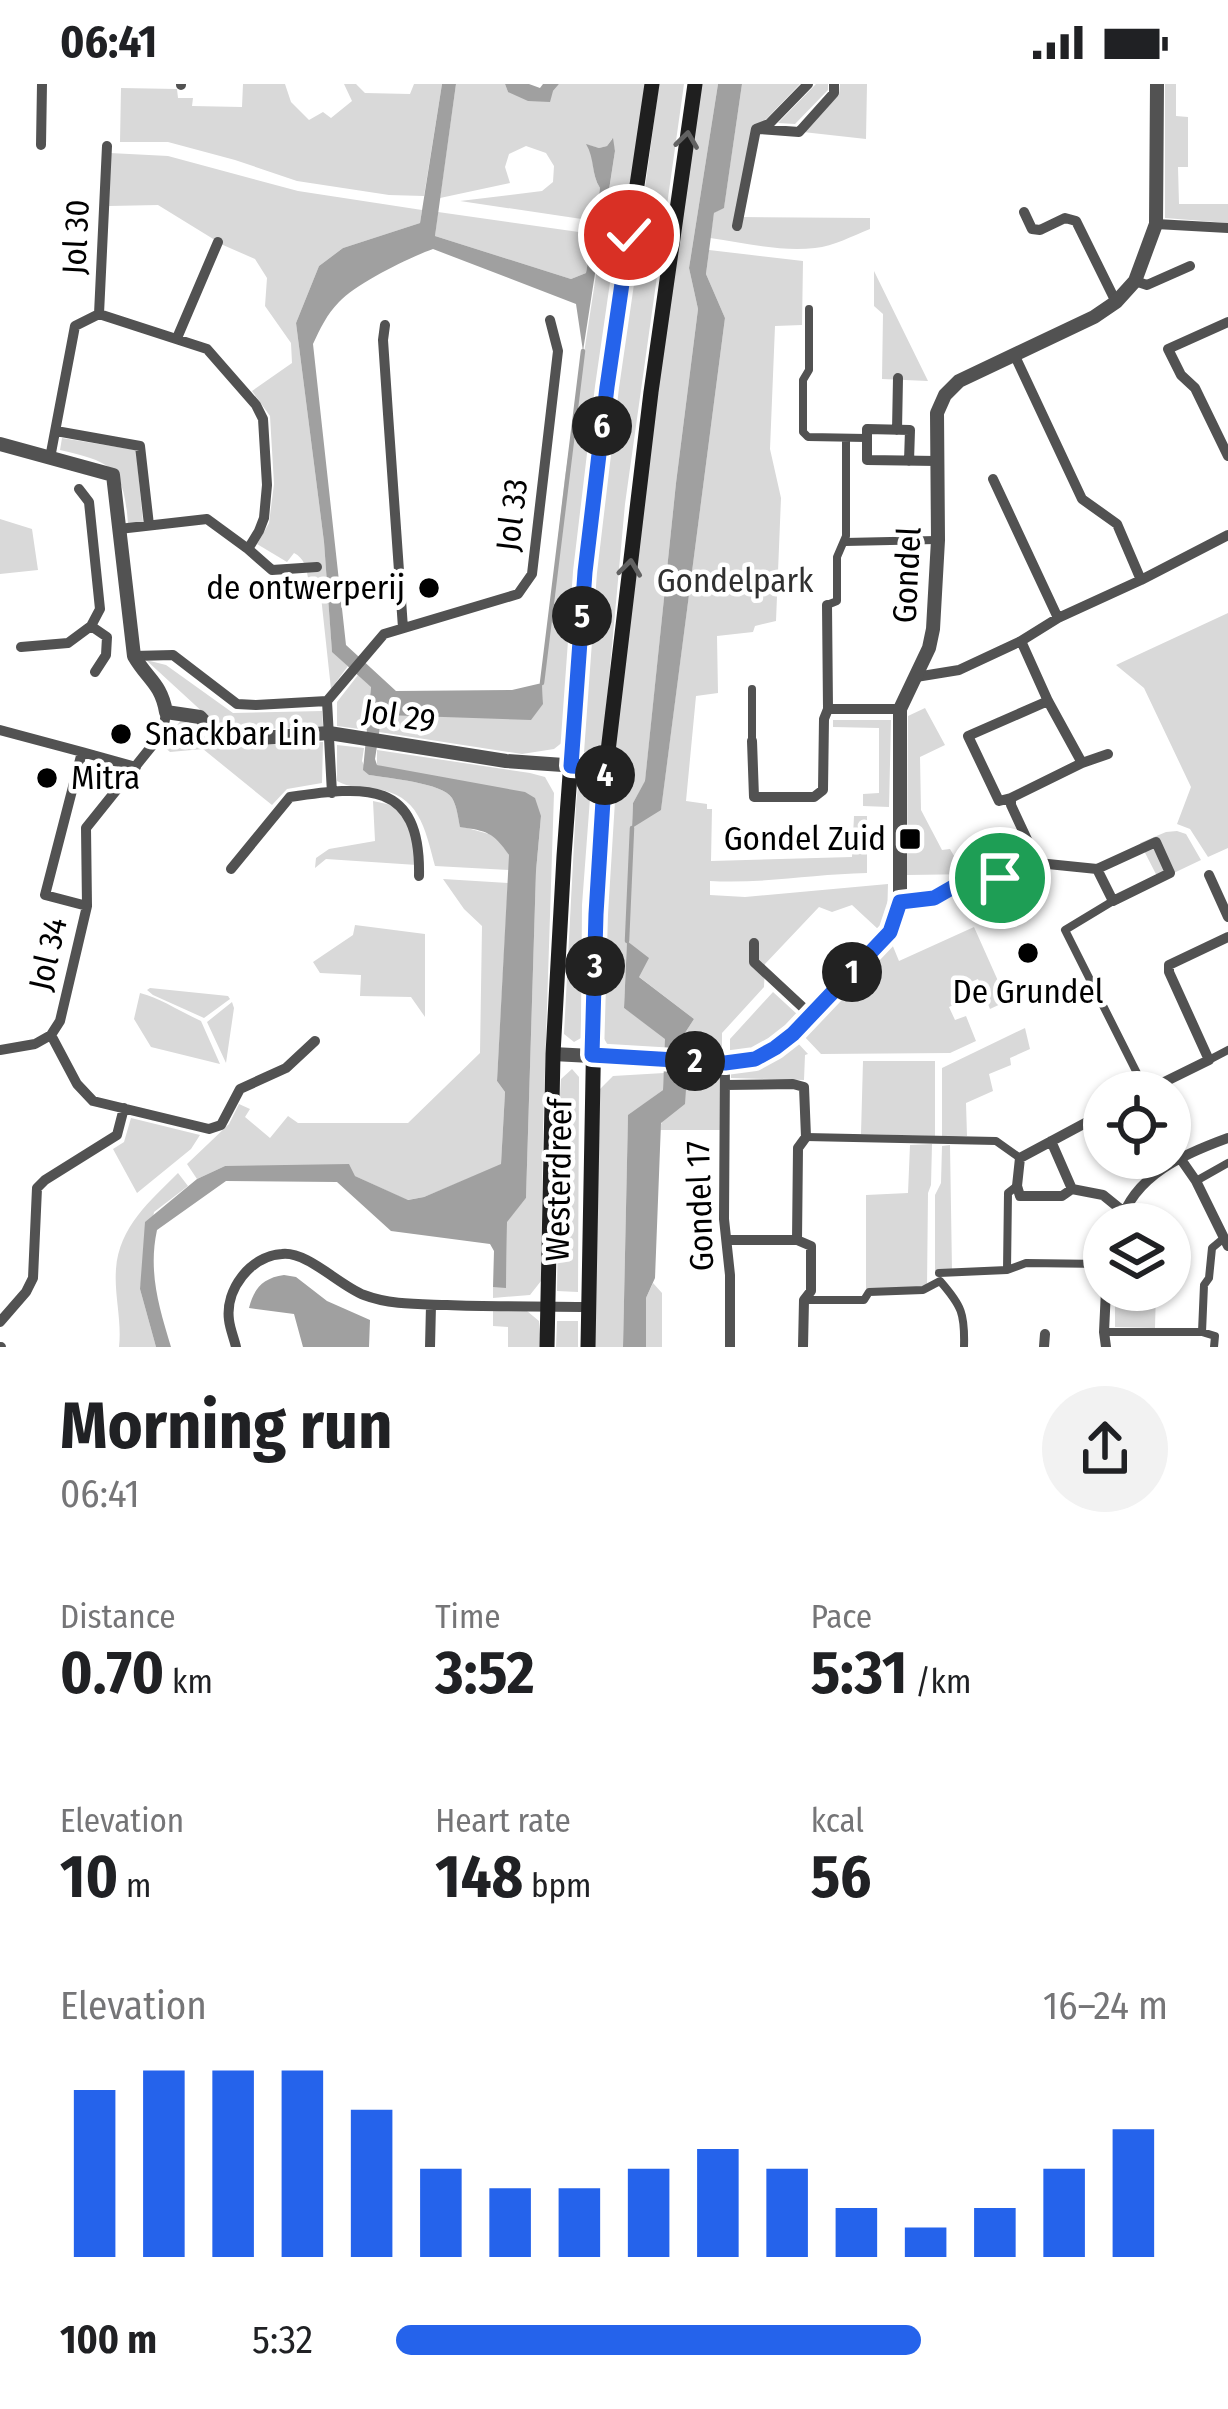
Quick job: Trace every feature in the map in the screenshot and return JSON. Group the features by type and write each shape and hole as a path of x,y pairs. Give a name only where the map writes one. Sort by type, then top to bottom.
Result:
{"main road":[{"name":"Westerdreef","path":"548,1347 553,1054 585,572 652,84"},
{"name":"Westerdreef","path":"588,1347 596,914 605,768 695,84"}],"street":[{"path":"41,145 42,84"},
{"path":"756,129 769,124 808,84"},
{"path":"756,129 799,132 834,93 834,84"},
{"name":"Gondel","path":"900,902 899,709 929,648 933,629 937,413 945,395 959,381 1094,317 1135,281 1156,224 1157,84"},
{"path":"737,226 756,129"},
{"name":"Jol 30","path":"50,458 75,326 99,314 107,146"},
{"path":"1024,212 1032,229 1066,218 1076,221 1116,302"},
{"path":"1156,224 1228,228"},
{"path":"176,338 218,242"},
{"path":"1135,281 1147,285 1190,266"},
{"path":"809,309 803,432 808,437 867,438"},
{"path":"99,314 207,350 256,405 263,419 267,462 264,518 248,549"},
{"name":"Jol 33","path":"327,701 384,634 518,594 532,574 558,351 550,320"},
{"path":"1228,322 1168,349 1181,375 1195,388 1228,456"},
{"path":"385,325 403,628"},
{"path":"1014,354 1082,499 1117,524 1141,580"},
{"path":"898,378 898,430"},
{"path":"909,461 910,430 867,429 866,460 909,461 937,461"},
{"path":"56,430 140,446 149,525"},
{"path":"752,689 754,797 814,797 823,790 827,605 837,601 837,557 845,542 846,438"},
{"path":"0,444 113,475 134,656 155,680 166,712"},
{"path":"993,478 1058,618"},
{"path":"20,646 68,643 91,626 100,609 89,502 80,489"},
{"path":"119,529 207,519 272,570 317,567"},
{"path":"916,677 959,670 1228,535"},
{"path":"845,542 938,540"},
{"path":"100,609 130,606"},
{"path":"91,626 106,638 106,655 95,672"},
{"path":"1021,641 1082,763"},
{"path":"134,656 173,655 237,704 327,701 332,793"},
{"path":"1048,700 968,736 998,801 1108,754"},
{"path":"828,709 899,709"},
{"name":"Jol 29","path":"166,712 200,717 217,735 232,740 329,733 506,761 605,768"},
{"name":"Jol 34","path":"166,712 164,726 136,767 86,828 87,906 60,1021 51,1035 77,1084 93,1101 209,1129 221,1125 241,1089 286,1068 316,1041"},
{"path":"0,730 136,767"},
{"path":"82,752 45,895 87,906"},
{"path":"231,869 290,797 378,792 395,802 411,821 419,876"},
{"path":"1011,798 1038,863"},
{"path":"553,1054 725,1063 755,1059 775,1048 811,1015 890,932 900,902 934,898 955,886 976,886 1038,863 1097,869 1156,842 1170,873 1065,930 1135,1071"},
{"path":"1097,869 1113,901"},
{"path":"1208,875 1228,917"},
{"path":"1209,1060 1168,972 1169,965 1228,937"},
{"path":"754,943 754,962 811,1015"},
{"path":"0,1050 34,1044 51,1035"},
{"path":"1186,1071 1228,1050"},
{"name":"Gondel 17","path":"725,1063 724,1219 730,1347"},
{"path":"725,1085 805,1088 806,1137 798,1148 797,1240"},
{"path":"0,1322 33,1278 38,1188 117,1135 124,1108"},
{"path":"1020,1157 1083,1124"},
{"path":"806,1137 996,1141 1020,1157"},
{"path":"1191,1153 1228,1138"},
{"path":"1051,1141 1072,1189"},
{"path":"1020,1157 1017,1186 1021,1196 1062,1196 1072,1189 1102,1196 1108,1203"},
{"path":"1196,1181 1228,1163"},
{"path":"1191,1174 1227,1241 1212,1248 1202,1331"},
{"path":"1132,1203 1151,1179"},
{"path":"1007,1270 1008,1192 1017,1186"},
{"path":"727,1240 797,1240 811,1246 803,1347"},
{"path":"236,1347 228,1316 234,1288 253,1265 284,1253 380,1301 587,1307"},
{"path":"938,1273 1007,1270 1025,1263 1083,1264"},
{"path":"804,1300 864,1300 869,1292 923,1290 940,1282 959,1303 964,1347"},
{"path":"430,1347 431,1305"},
{"path":"1105,1311 1106,1347"},
{"path":"1104,1332 1202,1331 1215,1336 1214,1347"}],"green space":[{"path":"243,84 285,84 291,102 309,120 323,112 331,118 352,101 344,84 356,84 365,93 410,94 414,84 442,84 424,196 297,181 168,142 120,142 121,88 177,89 178,98 193,98 192,106 242,107"},
{"path":"456,84 505,84 508,92 553,91 559,84 646,84 609,335 564,741 554,749 522,754 379,732 381,719 385,715 543,704 565,477 615,151 612,139 599,148 588,145 600,188 595,221 460,201 542,191 553,182 554,166 546,153 526,146 509,154 505,167 510,183 440,198"},
{"path":"659,84 684,84 625,504 603,744 595,754 579,752 602,509"},
{"name":"Gondelpark","path":"699,84 718,84 689,268 698,309 645,782 633,803 632,826 661,809 725,318 706,274 709,250 803,261 802,325 775,326 770,449 781,498 776,621 755,626 753,632 717,636 718,693 696,696 686,801 712,809 711,861 852,857 854,816 867,816 867,873 710,881 710,895 745,897 888,884 887,919 879,930 852,905 832,912 819,907 765,964 764,987 722,1033 719,1055 682,1052 683,1036 694,1019 638,976 627,942 624,1008 665,1038 665,1051 609,1047 600,1032 608,817 642,481"},
{"path":"742,84 800,84 751,135 739,217 870,218 870,229 829,245 802,249 710,238 714,213 724,207"},
{"path":"816,84 828,84 828,90 795,124 778,123"},
{"path":"840,84 867,84 866,139 803,132 839,95"},
{"path":"1165,84 1176,84 1176,116 1188,117 1188,167 1178,167 1179,204 1228,204 1228,223 1165,218"},
{"path":"110,153 168,156 298,191 422,210 420,223 343,248 319,266 296,323 324,542 332,651 348,666 331,689 319,578 308,579 294,553 287,562 257,544 269,523 274,484 270,416 252,391 292,363 291,343 265,306 267,278 255,259 158,205 109,206"},
{"path":"438,212 593,234 586,273 571,279 435,236"},
{"path":"874,271 928,381 882,379 883,314 874,306"},
{"path":"62,438 136,450 143,522 128,524 123,490 112,470 60,450"},
{"path":"0,519 32,529 38,570 0,574"},
{"path":"1228,613 1228,848 1208,857 1190,829 1177,824 1191,787 1144,688 1116,665"},
{"path":"146,660 166,665 233,713 322,711 323,727 219,727"},
{"path":"358,675 371,686 367,730 337,726 337,702"},
{"path":"925,708 945,745 920,757 921,810 942,850 950,849 957,861 975,860 1020,838 1028,855 978,874 907,875 908,716"},
{"path":"183,718 212,743 323,742 322,783 287,789 272,805 203,749 170,752 161,744"},
{"path":"833,720 891,720 889,807 863,806 863,794 879,793 879,728 833,727"},
{"path":"337,745 364,748 362,761 369,775 447,793 460,826 496,836 509,855 509,870 435,866 418,815 402,798 337,781"},
{"path":"377,750 530,773 545,777 554,793 541,1281 530,1295 493,1298 493,1287 506,1287 507,1221 526,1198 541,816 377,765"},
{"path":"578,785 591,785 582,905 581,1038 574,1042 564,1034 576,805"},
{"path":"373,801 396,806 411,831 417,865 326,859 315,868 316,858 329,849 375,841"},
{"path":"1177,831 1186,834 1201,860 1159,880 1140,843"},
{"path":"443,879 508,883 497,1081 505,1092 501,1165 407,1200 355,1176 225,1166 197,1179 187,1164 229,1124 239,1104 250,1109 245,1117 270,1138 288,1116 298,1123 408,1123 480,1053 482,926"},
{"path":"355,925 425,934 425,1017 411,997 360,996 361,975 320,973 313,962 353,935"},
{"path":"974,927 1007,1001 990,1009 978,979 966,984 971,997 949,1007 955,1020 966,1016 976,1041 950,1053 821,1054 802,1034 892,944 899,961"},
{"path":"150,988 230,999 204,1018 153,995"},
{"path":"773,992 798,1015 756,1052 730,1054 730,1039"},
{"path":"140,993 201,1021 220,1064 151,1047 134,1019"},
{"path":"232,1002 234,1008 226,1063 207,1022"},
{"path":"1025,1028 1030,1049 1010,1058 1011,1065 989,1074 993,1091 966,1103 967,1136 942,1138 942,1068"},
{"path":"795,1040 808,1054 804,1080 731,1078 731,1069 766,1063"},
{"path":"863,1061 935,1061 935,1136 861,1134"},
{"path":"572,1069 579,1077 578,1292 557,1291 561,1079"},
{"path":"721,1070 721,1130 660,1130 682,1072"},
{"path":"664,1073 663,1090 628,1116 623,1347 594,1347 598,1091 613,1076"},
{"path":"131,1118 200,1135 191,1149 137,1193 113,1149 124,1142"},
{"path":"932,1144 927,1287 866,1289 866,1195 908,1193 910,1145"},
{"path":"950,1145 952,1271 935,1271 935,1195 941,1183 942,1146"},
{"path":"178,1173 188,1186 154,1212 140,1289 156,1347 119,1347 118,1254 138,1216"},
{"path":"653,1283 662,1293 662,1347 646,1347 646,1298"},
{"path":"493,1310 527,1311 539,1321 541,1347 508,1347 508,1327 493,1326"},
{"path":"1115,1311 1155,1311 1155,1328 1115,1327"},
{"path":"557,1321 578,1321 578,1347 556,1347"}],"shaded area":[{"path":"442,84 456,84 435,236 571,279 586,273 593,234 601,235 583,351 576,304 433,249 347,295 313,344 346,645 396,691 512,690 542,683 543,704 531,720 385,715 375,759 377,765 525,792 535,798 541,816 526,1198 507,1222 506,1288 493,1287 490,1244 391,1231 337,1182 226,1181 157,1230 154,1275 171,1347 156,1347 140,1289 145,1222 197,1179 225,1166 349,1164 355,1176 408,1200 501,1164 505,1092 497,1081 509,855 489,834 460,827 447,793 363,770 371,687 332,652 324,542 296,323 319,266 343,248 420,223"},
{"path":"505,84 540,88 559,84 550,102 528,101 508,92"},
{"path":"718,84 742,84 724,208 714,213 706,274 725,318 661,810 632,828 633,803 645,781 698,309 689,268"},
{"path":"613,138 604,222 595,221 600,188 586,144 599,148"},
{"path":"627,941 649,958 639,977 694,1019 683,1036 685,1104 661,1123 655,1278 646,1298 646,1347 623,1347 628,1115 663,1090 665,1039 624,1008"},
{"path":"284,1275 296,1277 327,1301 370,1320 369,1347 303,1347 294,1314 249,1308 260,1285"}],"waterway":[{"path":"542,683 583,351"},
{"path":"627,941 632,828"}],"place":[{"name":"de ontwerperij","path":"429,588"},
{"name":"Snackbar Lin","path":"121,734"},
{"name":"Mitra","path":"47,778"},
{"name":"Gondel Zuid","path":"910,839"},
{"name":"De Grundel","path":"1028,953"}],"route":[{"path":"629,235 585,572 571,766 605,768 592,1055 725,1063 755,1059 793,1034 890,932 900,902 934,898 955,886 976,886 1000,878"}]}
